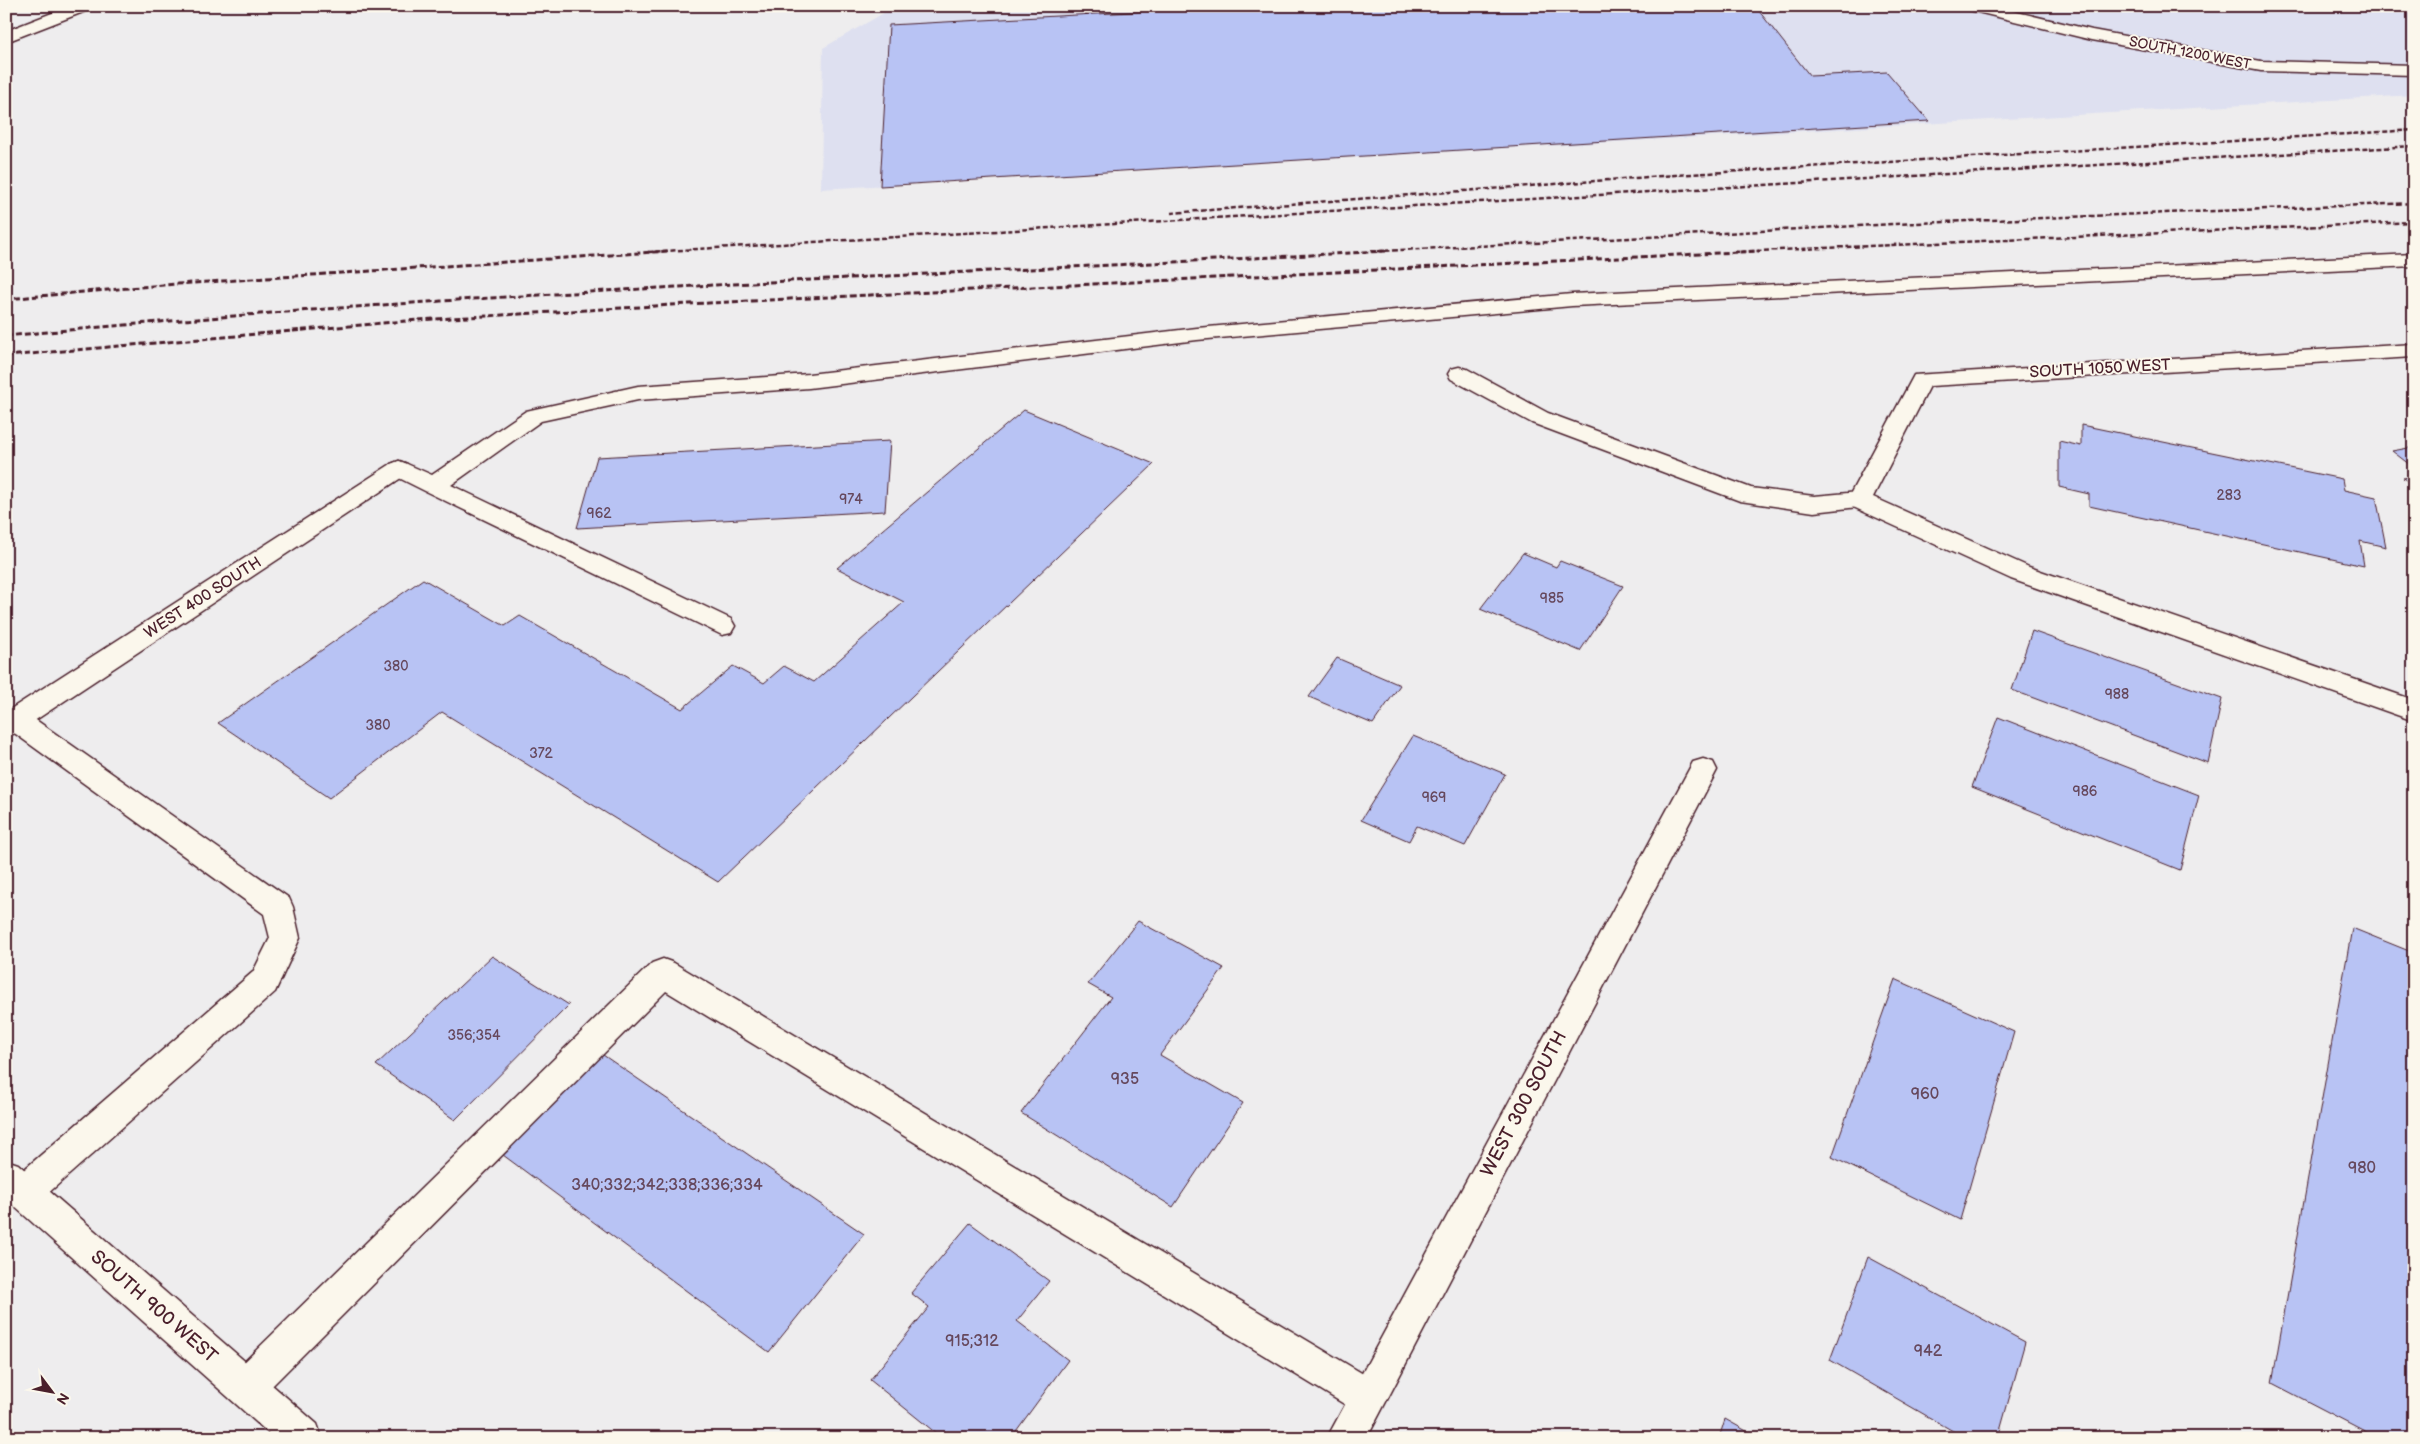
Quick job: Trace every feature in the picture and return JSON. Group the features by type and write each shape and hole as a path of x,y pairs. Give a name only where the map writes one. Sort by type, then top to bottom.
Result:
{"street":[{"path":"6,37 85,6"},
{"name":"SOUTH 1200 WEST","path":"1971,6 2092,35 2261,66 2414,70"},
{"path":"722,626 433,486 534,416 638,393 809,381 1198,334 1572,300 2414,260"},
{"name":"SOUTH 1050 WEST","path":"1859,500 1922,380 2414,350"},
{"path":"1459,374 1540,418 1748,495 1814,504 1859,500 2020,573 2414,711"},
{"name":"WEST 400 SOUTH","path":"11,723 399,469 433,486"},
{"path":"11,723 278,907 286,938 264,982 15,1184"},
{"name":"WEST 300 SOUTH","path":"1346,1438 1703,770"},
{"path":"246,1387 663,973 1367,1397"},
{"name":"SOUTH 900 WEST","path":"15,1184 303,1438"}],"shaded area":[{"path":"896,6 2414,6 2414,95 821,189 823,48"}],"building":[{"path":"1245,6 1755,6 1810,76 1887,72 1929,121 880,186 889,25"},
{"path":"1024,410 1154,464 718,882 442,712 329,798 218,723 423,579 505,626 520,616 682,709 733,666 764,683 784,666 814,682 904,602 837,568"},
{"path":"2081,425 2342,479 2344,490 2376,497 2386,547 2360,541 2364,566 2089,506 2089,494 2059,487 2059,441 2081,446"},
{"path":"890,441 885,511 577,528 597,457"},
{"path":"2414,447 2414,468 2392,451"},
{"path":"2414,475 2414,486 2403,478"},
{"path":"1523,553 1556,567 1560,561 1623,586 1580,651 1480,609"},
{"path":"2032,631 2222,699 2208,763 2012,690"},
{"path":"1337,658 1400,685 1373,724 1309,697"},
{"path":"1998,717 2199,795 2180,870 1972,787"},
{"path":"1413,736 1505,774 1465,846 1417,826 1409,841 1361,820"},
{"path":"1138,921 1224,968 1160,1055 1243,1103 1173,1207 1021,1113 1111,997 1088,984"},
{"path":"2352,928 2414,953 2414,1438 2378,1438 2272,1383"},
{"path":"492,956 569,1005 455,1120 376,1065"},
{"path":"1895,979 2014,1032 1960,1220 1832,1157"},
{"path":"603,1055 864,1234 769,1352 503,1155"},
{"path":"970,1223 1049,1281 1017,1321 1068,1360 1011,1438 942,1438 870,1380 929,1307 911,1293"},
{"path":"1868,1257 2025,1342 1998,1438 1965,1438 1830,1360"},
{"path":"1725,1419 1759,1438 1719,1438"}],"railway":[{"path":"1171,213 1675,175 2414,130"},
{"path":"648,252 2414,146"},
{"path":"1363,252 1894,224 2414,203"},
{"path":"1734,252 2414,222"},
{"path":"6,299 163,285 669,251"},
{"path":"6,336 178,320 523,296 1386,251"},
{"path":"6,356 418,320 689,304 1759,251"}]}
